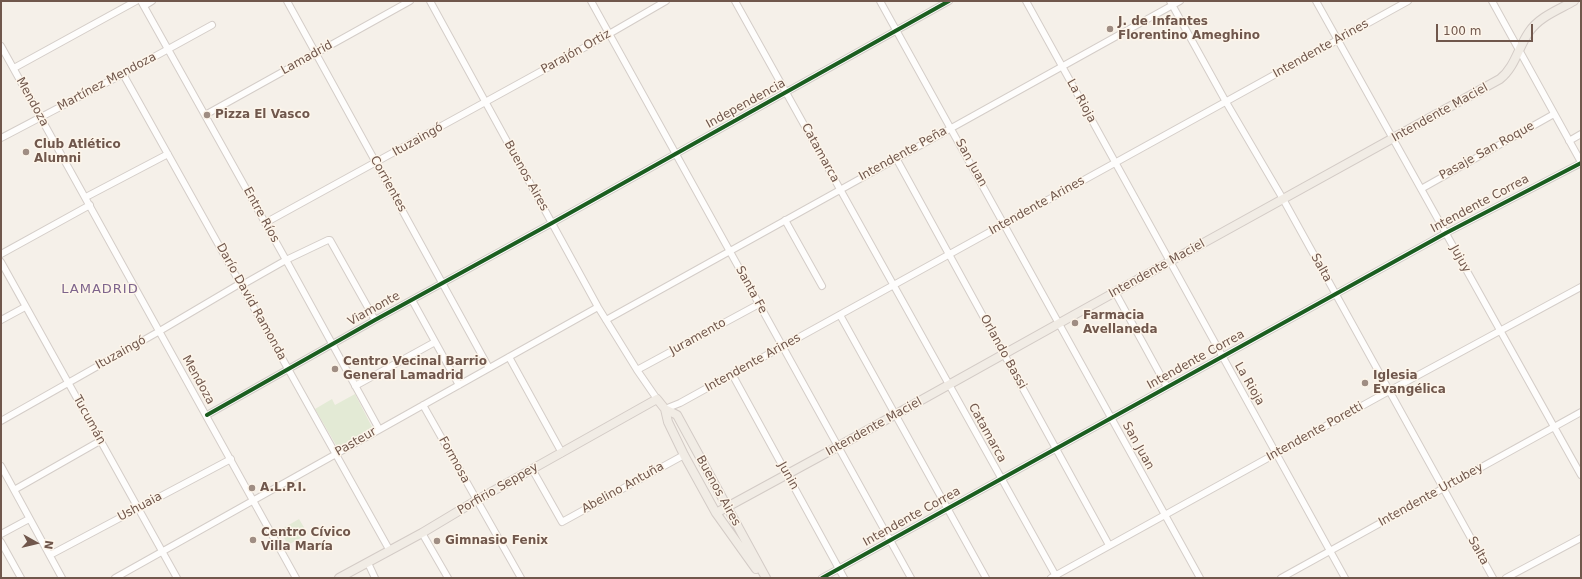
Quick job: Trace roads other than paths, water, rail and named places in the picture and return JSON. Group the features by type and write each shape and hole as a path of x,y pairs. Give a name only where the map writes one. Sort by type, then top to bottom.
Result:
{"main road":[{"name":"Intendente Maciel","path":"716,513 1060,324 1115,292 1500,79 1508,72 1528,33 1536,24 1574,1"},
{"name":"Porfirio Seppey","path":"339,578 422,533 477,500 657,399"},
{"name":"Buenos Aires","path":"657,399 665,409 676,415 766,578"},
{"name":"Buenos Aires","path":"665,409 668,422 684,455 716,513 762,578"}],"street":[{"path":"14,68 136,1"},
{"path":"142,3 152,1"},
{"name":"Corrientes","path":"287,1 489,368"},
{"name":"Lamadrid","path":"205,115 410,1"},
{"name":"Buenos Aires","path":"430,1 598,307 657,399"},
{"name":"Santa Fe","path":"591,1 911,578"},
{"name":"Parajón Ortiz","path":"486,102 666,1"},
{"name":"Catamarca","path":"735,1 1054,577"},
{"name":"San Juan","path":"880,1 1200,578"},
{"name":"Independencia","path":"552,223 949,1"},
{"name":"La Rioja","path":"1026,1 1345,578"},
{"name":"Intendente Peña","path":"606,320 1062,66 1171,3 1180,1"},
{"name":"Jujuy","path":"1316,1 1581,475"},
{"name":"Intendente Arines","path":"665,409 680,403 1408,1"},
{"path":"1492,1 1581,162"},
{"name":"Entre Ríos","path":"142,3 379,430"},
{"name":"Salta","path":"1171,3 1226,102 1283,199 1493,578"},
{"name":"Martínez Mendoza","path":"1,138 123,74 212,24"},
{"name":"Mendoza","path":"1,46 207,415 296,578"},
{"name":"Darío David Ramonda","path":"123,74 390,551"},
{"name":"Ituzaingó","path":"265,223 486,102"},
{"name":"Pasaje San Roque","path":"1421,189 1554,114"},
{"path":"1569,141 1581,134"},
{"path":"86,197 168,154"},
{"name":"Orlando Bassi","path":"896,158 1109,545"},
{"name":"Intendente Correa","path":"822,578 1446,233 1581,162"},
{"path":"1,254 90,205"},
{"path":"785,220 822,286"},
{"name":"Viamonte","path":"207,415 375,320 552,223"},
{"name":"Ituzaingó","path":"1,421 160,332 241,284 328,240 330,240 375,320"},
{"name":"Tucumán","path":"1,262 177,578"},
{"name":"Intendente Poretti","path":"1054,577 1109,545 1581,287"},
{"path":"1115,292 1167,387"},
{"path":"412,300 459,385"},
{"name":"Juramento","path":"637,370 759,304"},
{"path":"1,320 25,307"},
{"name":"Pasteur","path":"114,578 254,501 598,307"},
{"path":"840,315 986,578"},
{"path":"355,386 435,342"},
{"path":"509,357 562,452"},
{"name":"Junin","path":"732,374 844,578"},
{"name":"Formosa","path":"423,405 521,578"},
{"name":"Intendente Urtubey","path":"1281,578 1581,412"},
{"path":"14,490 100,441"},
{"name":"Abelino Antuña","path":"532,469 562,522 684,455"},
{"name":"Ushuaia","path":"50,556 231,459"},
{"path":"1,466 62,578"},
{"path":"1,534 30,519"},
{"path":"422,533 448,578"},
{"path":"1506,578 1581,538"},
{"path":"1,542 21,578"},
{"path":"368,563 375,578"}],"place":[{"name":"J. de Infantes Florentino Ameghino","path":"1110,29"},
{"name":"Pizza El Vasco","path":"207,115"},
{"name":"Club Atlético Alumni","path":"26,152"},
{"name":"Farmacia Avellaneda","path":"1075,323"},
{"name":"Centro Vecinal Barrio General Lamadrid","path":"335,369"},
{"name":"Iglesia Evangélica","path":"1365,383"},
{"name":"A.L.P.I.","path":"252,488"},
{"name":"Centro Cívico Villa María","path":"253,540"},
{"name":"Gimnasio Fenix","path":"437,541"}],"district":[{"name":"LAMADRID","path":"100,290"}]}
